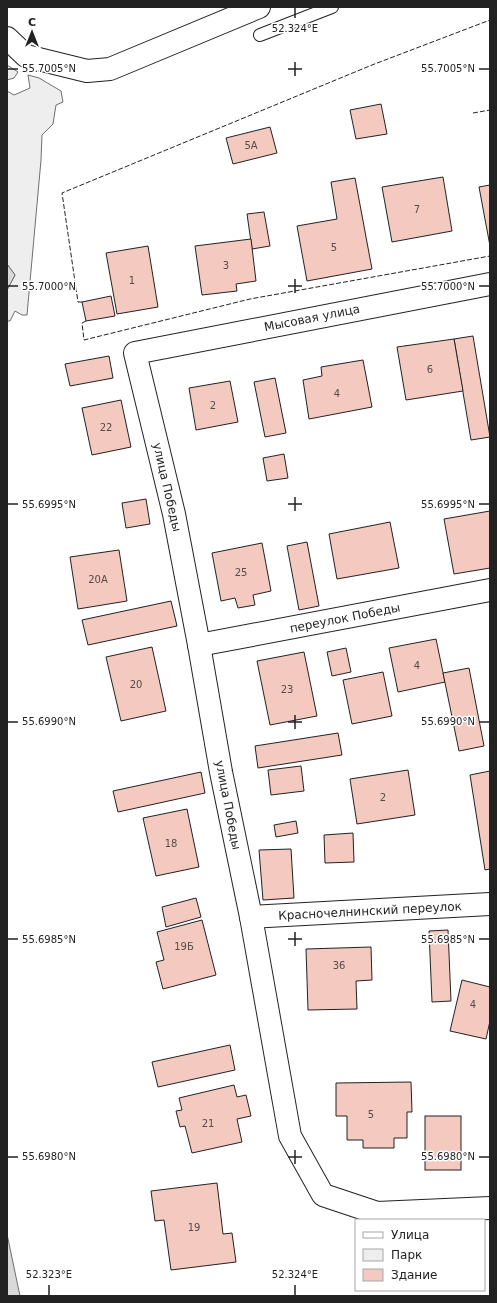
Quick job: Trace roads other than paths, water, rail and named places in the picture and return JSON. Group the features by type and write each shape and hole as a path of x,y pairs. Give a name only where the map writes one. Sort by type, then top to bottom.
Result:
{"street":[{"path":"7,38 26,56 87,72 110,69 260,7"},
{"name":"Мысовая улица","path":"135,353 490,284"},
{"name":"улица Победы","path":"135,353 174,514 221,772 251,917 290,1136 323,1196 377,1213 490,1208"},
{"name":"переулок Победы","path":"199,645 490,590"},
{"name":"Красночелнинский переулок","path":"251,917 490,904"}],"lane":[{"path":"260,35 332,7"}]}
